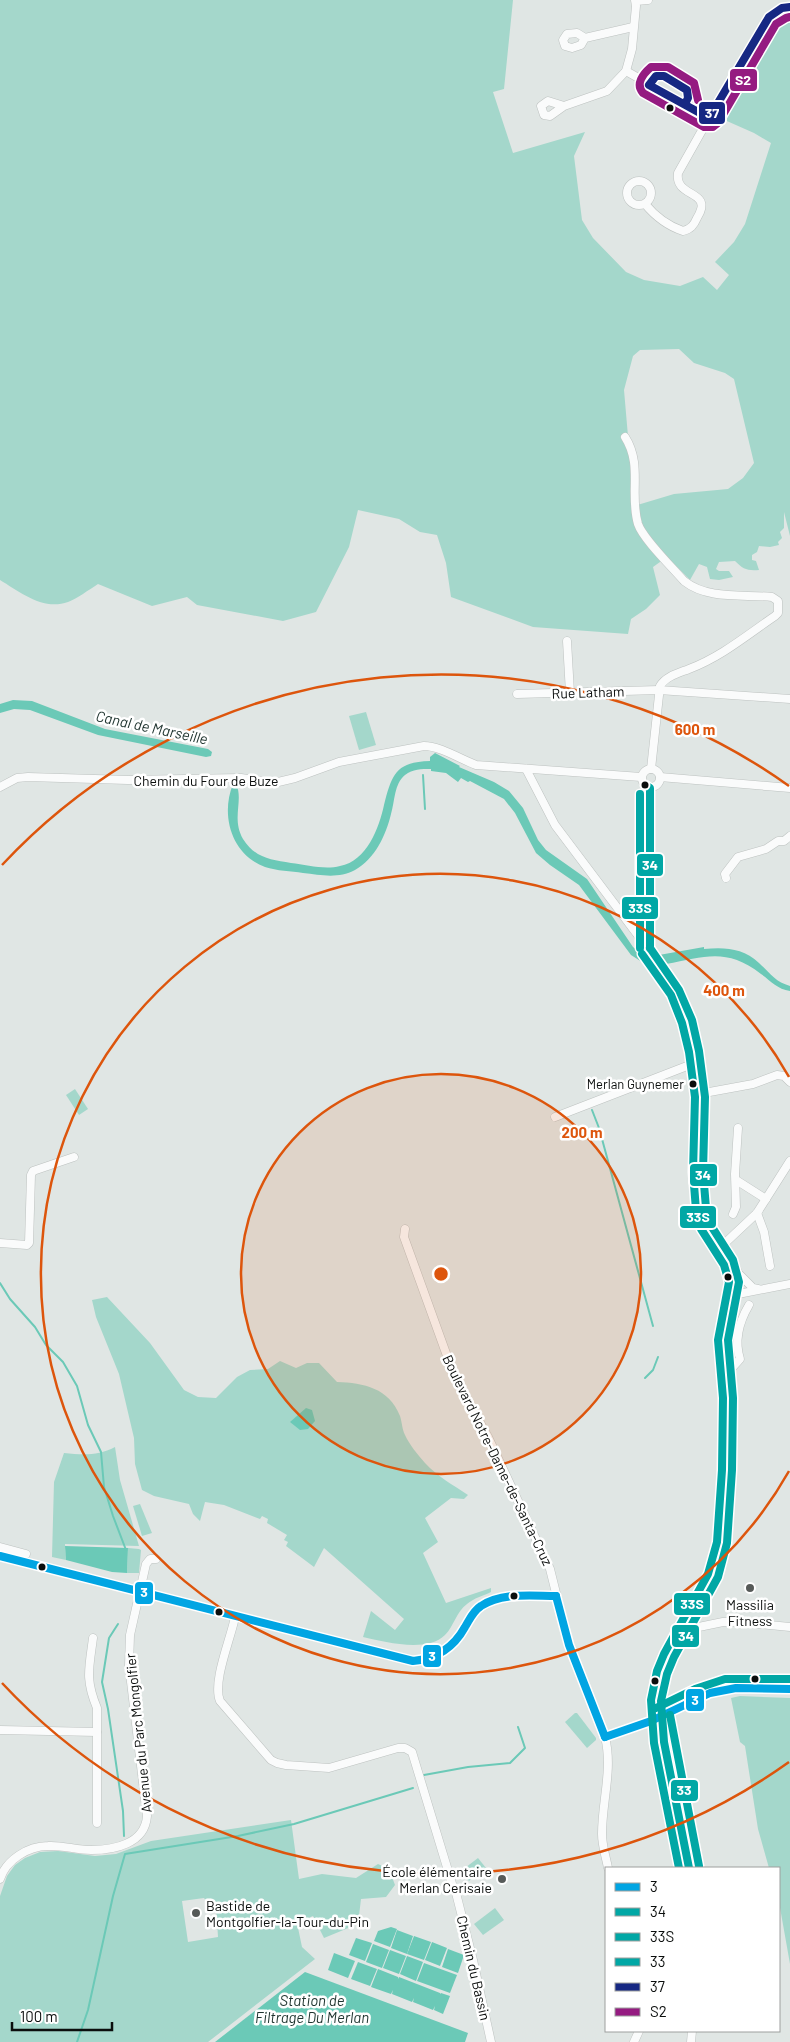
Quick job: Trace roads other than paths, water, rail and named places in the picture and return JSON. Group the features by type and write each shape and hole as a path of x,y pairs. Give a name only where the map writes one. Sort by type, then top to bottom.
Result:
{"street":[{"path":"564,106 607,91 626,71 632,49 636,1 648,0"},
{"path":"644,204 653,214 678,229 683,231 693,226 702,211 702,203 679,185 677,180 678,172 770,18 782,8 790,6"},
{"path":"585,38 633,27"},
{"path":"626,71 709,118"},
{"path":"625,437 634,453 636,514 639,526 684,581 704,592 772,597 778,601 779,608 775,616 723,652 662,682 659,690 651,769"},
{"path":"567,641 570,693"},
{"name":"Rue Latham","path":"517,694 659,690 790,699"},
{"name":"Chemin du Four de Buze","path":"0,787 17,778 28,777 128,780 241,778 280,782 337,763 424,746 437,748 458,759 476,764 639,777"},
{"path":"526,769 555,825 643,942 652,951 681,993 687,1007 700,1061 704,1093 705,1111 702,1159 706,1211 712,1228 724,1244 738,1273 753,1288 758,1289"},
{"path":"651,769 656,771 660,777 658,784 650,788 639,777 651,769"},
{"path":"660,777 790,788"},
{"path":"650,788 652,951"},
{"path":"726,878 725,874 738,857 766,849 778,840 784,840 790,836"},
{"path":"555,1117 700,1061"},
{"path":"704,1093 753,1084 777,1075 784,1076 790,1082"},
{"path":"733,1214 736,1207 738,1128"},
{"path":"0,1243 29,1243 31,1175 33,1171 74,1157"},
{"path":"724,1244 757,1213 790,1160"},
{"path":"736,1180 766,1199"},
{"path":"757,1213 764,1232 770,1266"},
{"name":"Boulevard Notre-Dame-de-Santa-Cruz","path":"406,1229 404,1237 455,1378 488,1437 550,1569 569,1645 605,1737 608,1778 602,1834 608,1867"},
{"path":"689,1867 660,1717 662,1691 668,1671 688,1629 720,1570 727,1546 733,1399 728,1347 729,1328 738,1294 738,1273"},
{"path":"738,1294 790,1284"},
{"path":"731,1369 740,1359 736,1347 737,1338 749,1305"},
{"path":"0,1547 26,1554"},
{"path":"0,1556 398,1659 421,1661 435,1657 449,1647 464,1629 471,1615 484,1604 509,1597 556,1596"},
{"name":"Avenue du Parc Mongolfier","path":"1,1875 12,1860 28,1850 44,1846 89,1850 123,1846 140,1835 147,1823 148,1816 129,1665 130,1635 146,1564 150,1559 156,1559"},
{"name":"Chemin du Bassin","path":"235,1616 219,1679 218,1696 220,1701 277,1764 329,1768 398,1748 405,1748 412,1752 452,1887 456,1893 491,2042"},
{"path":"688,1629 723,1622 790,1628"},
{"path":"93,1638 88,1685 97,1708 97,1823"},
{"path":"605,1737 660,1717 699,1698 728,1689 790,1689"},
{"path":"0,1730 97,1732"}],"water":[{"path":"13,700 32,701 105,729 208,749 212,752 211,756 206,757 98,735 30,710 14,709 0,713 0,704"},
{"path":"435,753 509,791 523,808 538,840 546,850 587,879 633,947 644,956 653,958 655,964 642,962 631,955 579,885 536,853 515,813 504,799 470,781 468,782 461,778 458,782 446,773 424,769 414,770 405,775 397,788 389,822 379,846 362,865 342,875 323,875 265,867 244,853 232,833 228,809 229,796 233,784 236,784 239,796 238,824 240,831 243,839 258,854 277,861 316,867 328,868 349,863 358,858 375,833 390,785 397,772 410,764 430,761 430,757"},
{"path":"704,947 704,949 719,948 747,954 776,979 790,986 790,991 778,987 761,974 737,960 715,956 666,964 659,955"},
{"path":"306,1408 312,1410 315,1421 308,1429 300,1430 290,1422"},
{"path":"65,1546 128,1548 127,1573 112,1572 66,1560"},
{"path":"391,1927 397,1929 390,1947 374,1941 378,1931"},
{"path":"397,1930 413,1936 407,1954 391,1948"},
{"path":"414,1936 431,1942 424,1960 407,1954"},
{"path":"356,1938 372,1943 365,1961 349,1955"},
{"path":"432,1942 447,1948 440,1966 425,1960"},
{"path":"373,1944 389,1950 382,1968 366,1962"},
{"path":"448,1949 464,1955 458,1973 442,1967"},
{"path":"390,1950 406,1956 399,1974 383,1968"},
{"path":"334,1953 355,1961 348,1978 328,1970"},
{"path":"407,1956 423,1962 416,1981 400,1974"},
{"path":"358,1962 377,1969 370,1986 351,1979"},
{"path":"424,1963 457,1975 450,1993 417,1981"},
{"path":"378,1969 398,1977 398,1979 399,1977 440,1994 450,1996 443,2014 434,2010 435,2006 433,2010 413,2002 414,1998 412,2002 392,1994 393,1990 391,1994 371,1987"},
{"name":"Station de Filtrage Du Merlan","path":"305,1972 468,2033 465,2042 215,2042"}],"waterway":[{"path":"423,775 425,809"},
{"path":"592,1110 599,1128 653,1326"},
{"path":"0,1283 10,1299 35,1327 46,1345 63,1362 77,1386 88,1425 101,1452 104,1487 126,1550"},
{"path":"645,1378 653,1370 658,1357"},
{"path":"118,1624 109,1638 102,1682 108,1709 123,1811 124,1836"},
{"path":"424,1775 468,1767 510,1763 525,1748 518,1727"},
{"path":"77,2042 88,2010 113,1896 125,1854 238,1836 294,1824 413,1788"}],"place":[{"name":"Merlan Guynemer","path":"693,1084"},
{"name":"Massilia Fitness","path":"750,1588"},
{"name":"École élémentaire Merlan Cerisaie","path":"502,1879"},
{"name":"Bastide de Montgolfier-la-Tour-du-Pin","path":"196,1913"}],"water label":[{"name":"Canal de Marseille","path":"152,727"}]}
